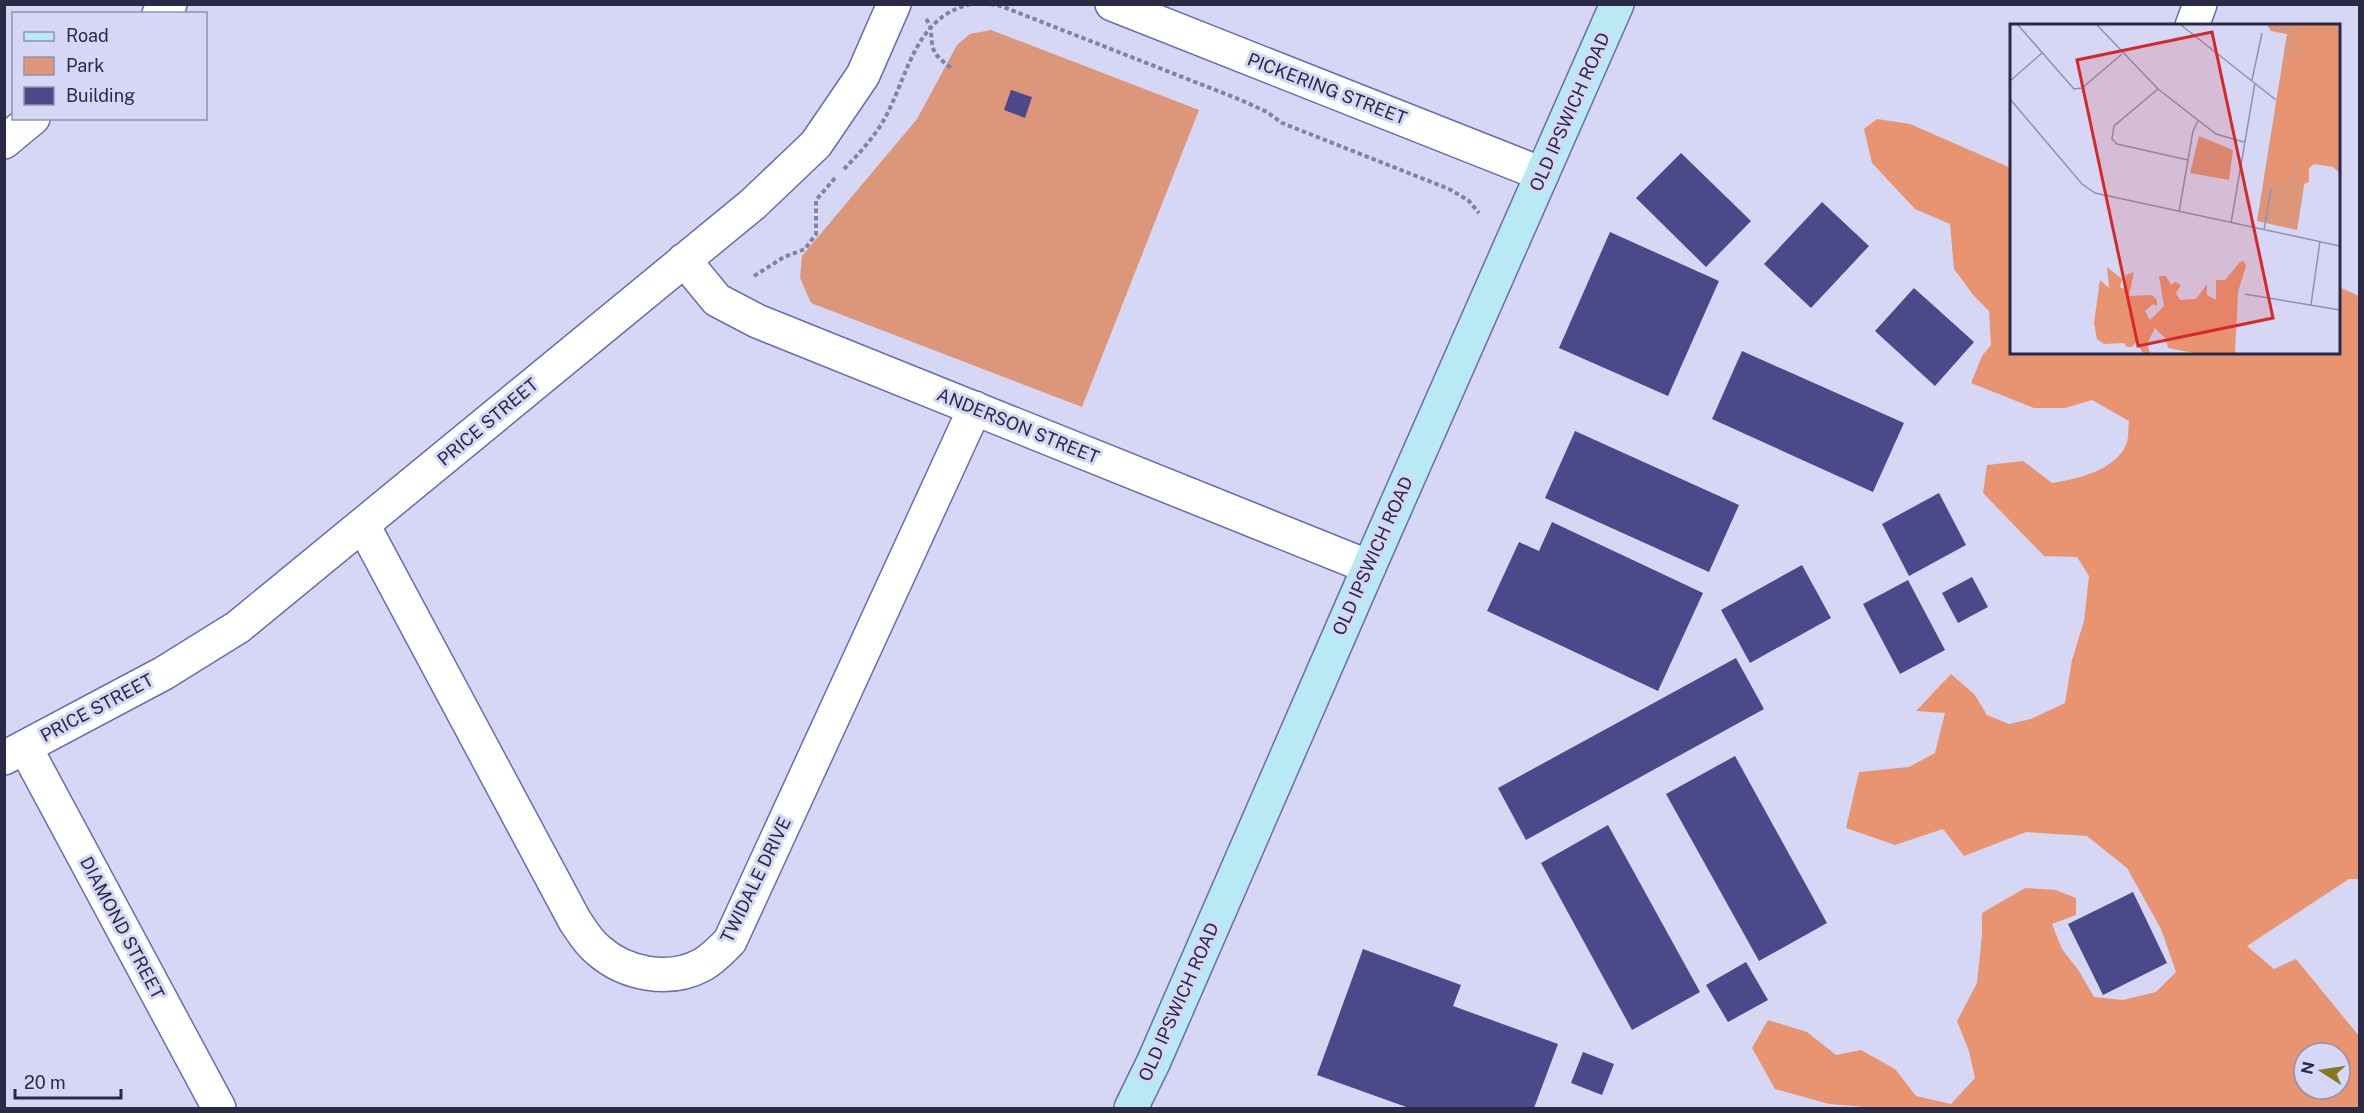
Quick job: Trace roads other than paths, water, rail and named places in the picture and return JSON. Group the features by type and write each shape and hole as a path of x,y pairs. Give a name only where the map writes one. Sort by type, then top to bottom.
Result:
{"street":[{"name":"PRICE STREET","path":"15,752 164,673 238,627 753,204 816,144 863,75 894,4"},
{"name":"PICKERING STREET","path":"1112,4 1542,174"},
{"name":"OLD IPSWICH ROAD","path":"1131,1108 1154,1061 1617,4"},
{"path":"2193,24 2200,4"},
{"path":"6,139 30,120"},
{"name":"ANDERSON STREET","path":"684,260 717,300 746,316 1369,567"},
{"name":"TWIDALE DRIVE","path":"363,525 585,936 597,950 631,970 651,974 679,973 701,966 717,955 730,941 975,408"},
{"name":"DIAMOND STREET","path":"15,752 219,1108"}]}
